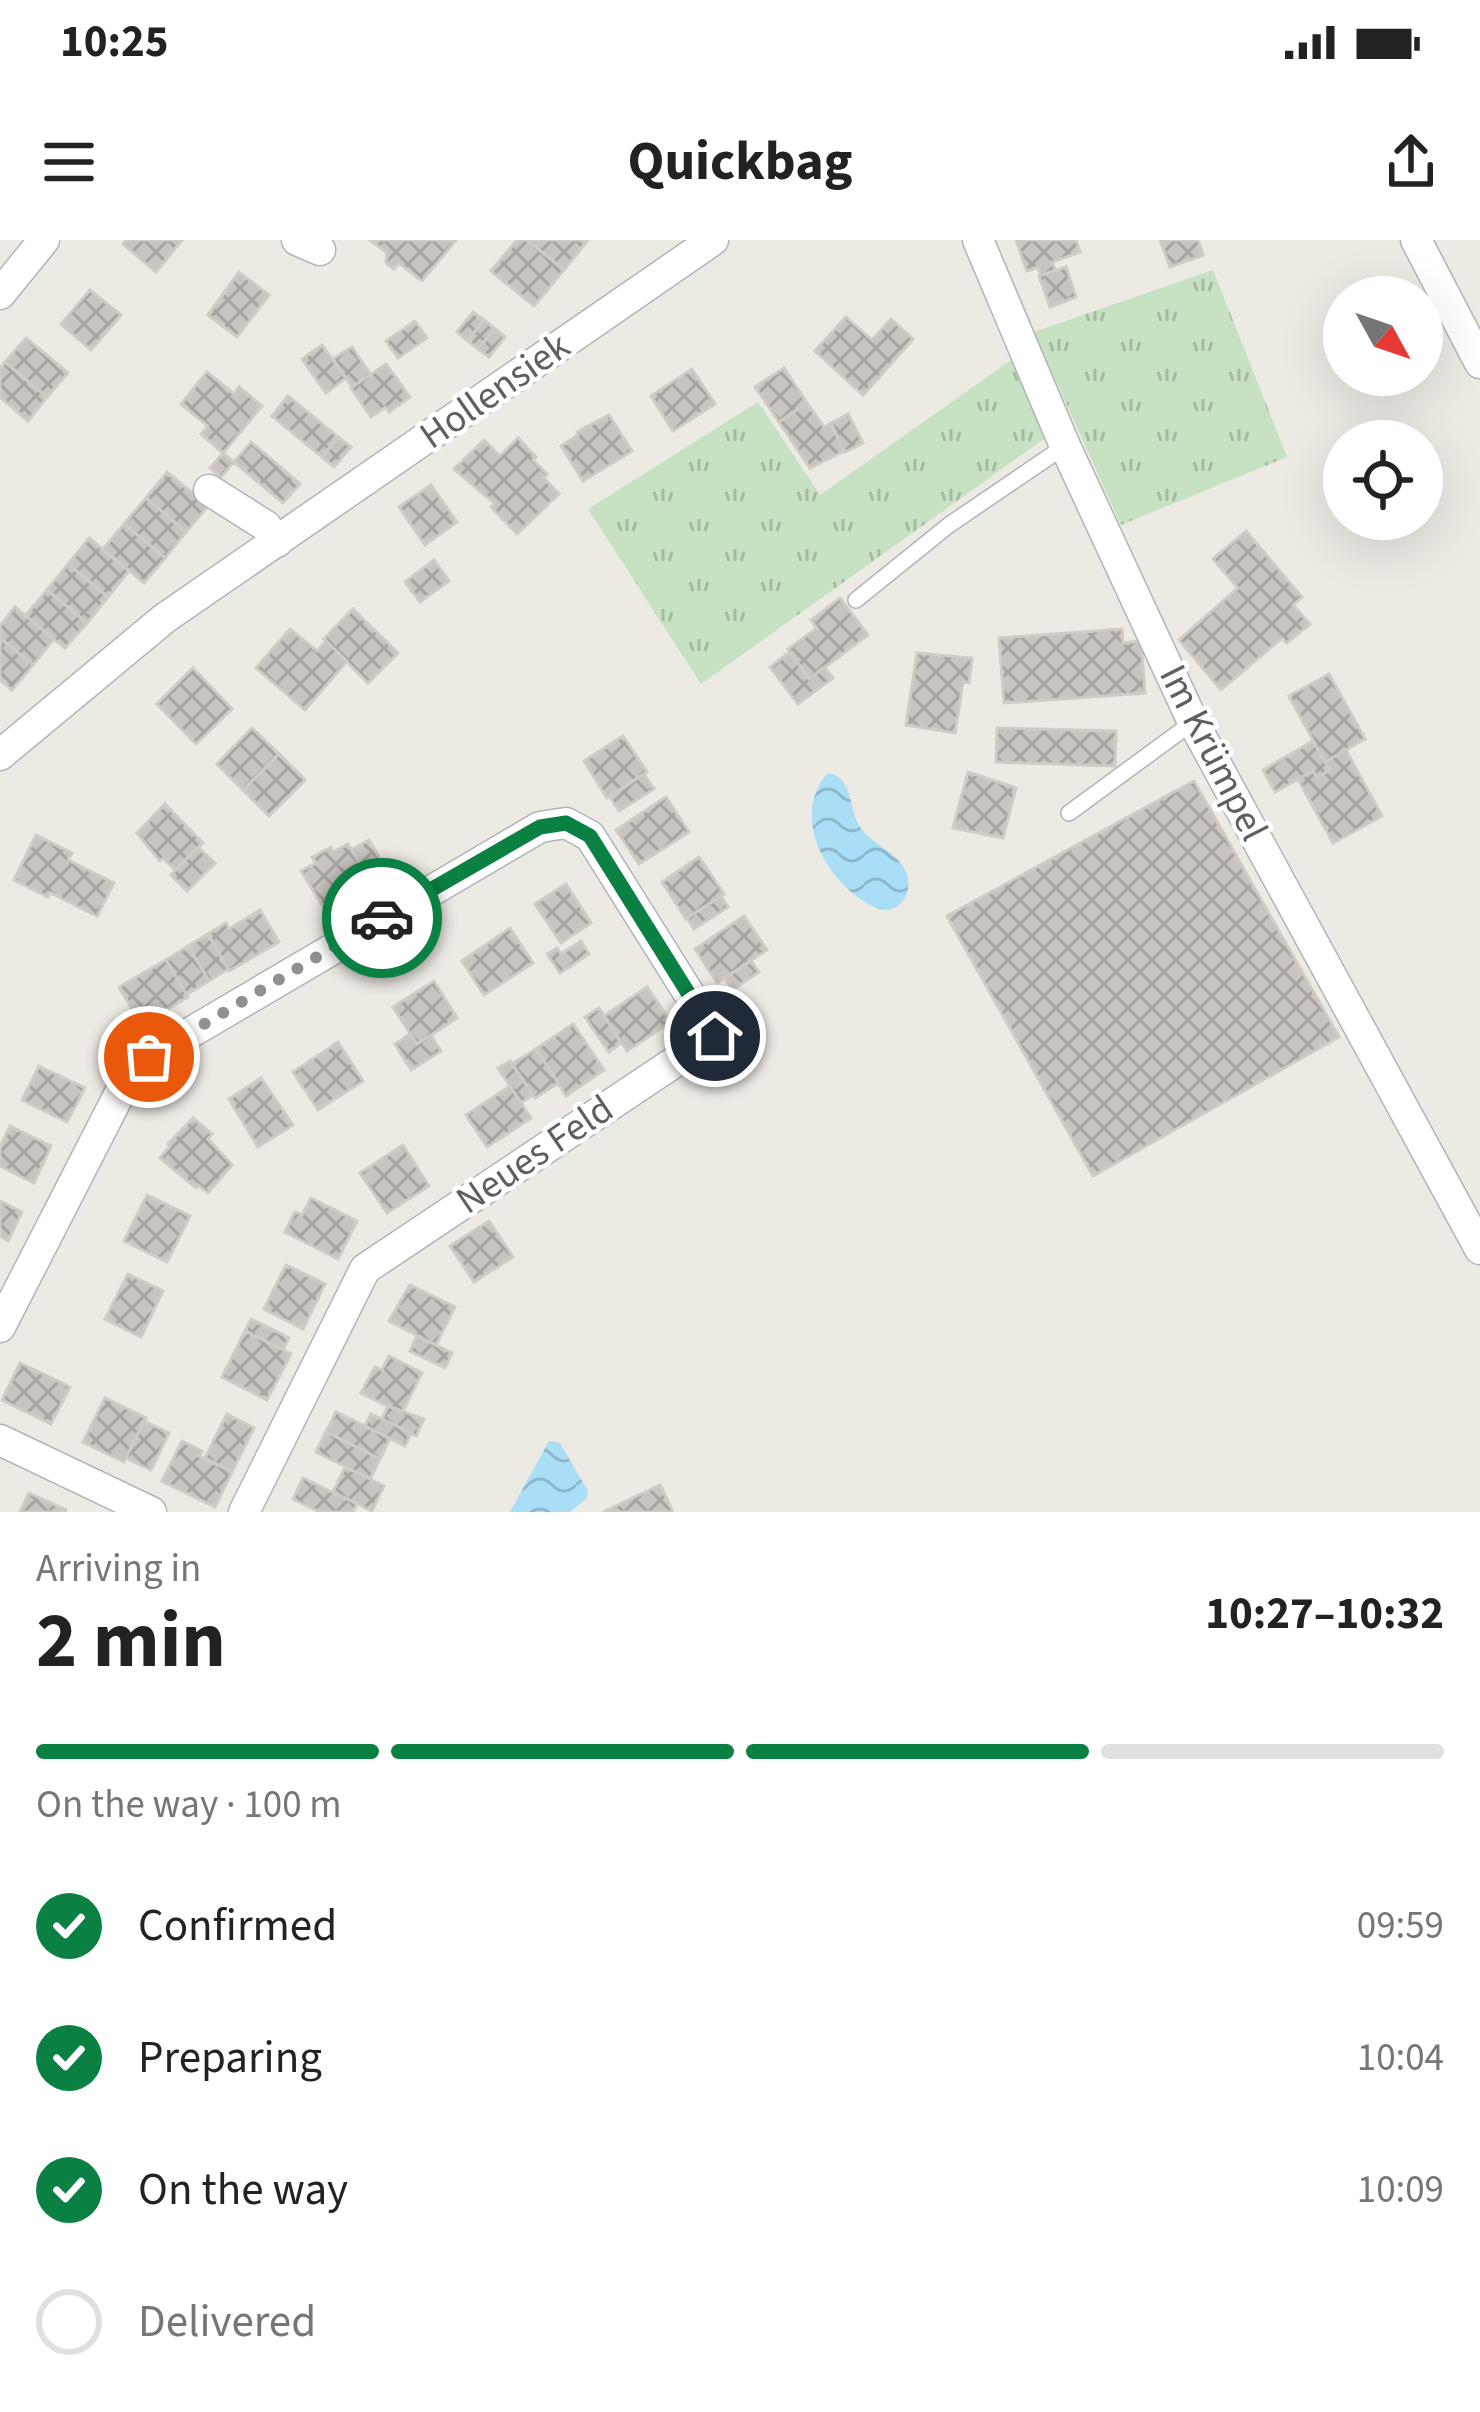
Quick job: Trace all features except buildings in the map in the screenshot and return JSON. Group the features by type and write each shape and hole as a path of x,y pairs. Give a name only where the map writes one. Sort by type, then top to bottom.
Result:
{"street":[{"path":"0,293 44,240"},
{"name":"Hollensiek","path":"0,755 165,619 713,240"},
{"name":"Im Krümpel","path":"978,240 1065,446 1193,722 1480,1249"},
{"path":"1416,240 1480,363"},
{"path":"209,490 266,526 277,542"},
{"name":"Neues Feld","path":"0,1327 124,1084 149,1057 540,827 566,823 590,836 715,1036 365,1269 244,1512"},
{"path":"3,1448 151,1512"}],"lane":[{"path":"856,600 949,525 1065,446"},
{"path":"1069,813 1193,722"}],"green space":[{"path":"1213,270 1287,457 1121,525 1034,332"},
{"path":"1011,360 1048,436 701,684 588,509 758,402 820,495"}],"water":[{"path":"828,773 843,781 863,831 904,868 908,884 900,905 886,910 859,898 843,885 819,850 812,810"},
{"path":"549,1441 560,1443 588,1491 587,1498 570,1512 510,1512"}],"way so far":[{"path":"149,1057 382,918"}],"route":[{"path":"382,918 540,827 566,823 590,836 715,1036"}]}
